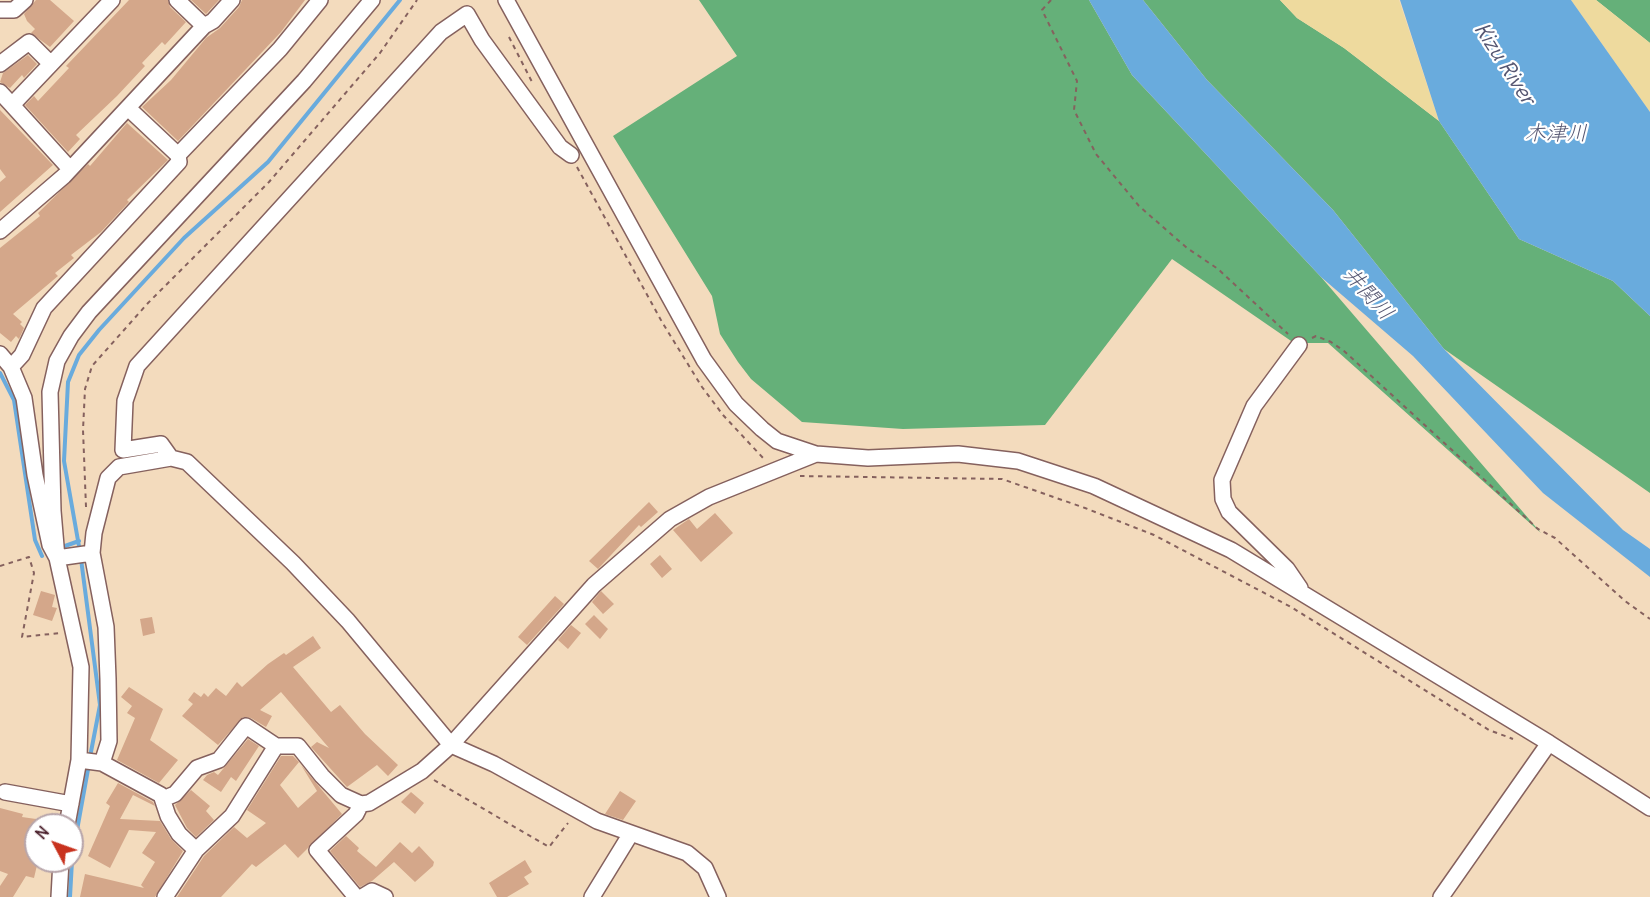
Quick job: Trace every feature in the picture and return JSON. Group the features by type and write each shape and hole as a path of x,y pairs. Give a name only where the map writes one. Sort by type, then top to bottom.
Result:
{"street":[{"path":"0,10 14,10 25,0"},
{"path":"12,105 112,0"},
{"path":"177,0 204,26"},
{"path":"0,231 70,169 204,26 213,21 232,0"},
{"path":"178,155 280,49 320,0"},
{"path":"91,762 81,667 63,557 50,392 57,361 71,336 89,312 304,81 372,0"},
{"path":"506,0 704,360 736,404 777,441 816,454 868,458 958,454 1018,461 1094,486 1173,521 1230,550 1303,592 1549,743 1650,808"},
{"path":"171,458 161,444 123,450 125,401 129,384 138,366 441,32 467,14 482,40 560,147 571,155"},
{"path":"0,64 29,42 51,64"},
{"path":"0,92 70,169"},
{"path":"11,367 22,354 44,308 179,162 178,155 128,108"},
{"path":"1299,345 1254,406 1222,480 1223,499 1228,512 1287,569 1303,592"},
{"path":"0,354 11,367 24,398 45,528 63,557"},
{"path":"163,799 175,794 197,768 219,759 246,726 276,746 298,746 341,795 361,804 369,802 422,771 451,745 594,585 669,519 708,497 816,454"},
{"path":"69,813 71,804 91,762 109,741 106,627 88,553 104,489 108,478 119,467 171,458 187,462 293,564 348,621 451,745 494,764 578,811 630,835 675,847 696,859 705,868 718,897"},
{"path":"63,557 88,553"},
{"path":"1441,897 1549,743"},
{"path":"165,897 196,850 232,816 276,746"},
{"path":"91,762 134,778 161,795 168,816 179,834 196,850"},
{"path":"5,792 71,804"},
{"path":"356,897 317,850 356,814 361,804"},
{"path":"592,897 630,835"},
{"path":"59,897 60,873"},
{"path":"362,897 372,891 385,897"}],"path":[{"path":"94,533 87,527 82,430 85,389 92,366 148,303 269,182 380,53 417,0"},
{"path":"1051,0 1042,10 1077,81 1074,110 1096,154 1139,206 1187,248 1218,269 1299,345 1316,336 1344,351 1538,529 1556,538 1625,601 1650,619"},
{"path":"0,566 28,557 34,573 22,637 75,631"},
{"path":"422,771 549,848 578,811"}],"green space":[{"path":"699,0 1089,0 1132,75 1321,277 1541,533 1328,343 1294,343 1172,259 1045,425 903,429 802,422 751,379 738,362 720,334 712,296 613,136 737,56"},
{"path":"1143,0 1280,0 1297,18 1344,48 1439,121 1519,239 1613,281 1650,316 1650,493 1444,349 1333,210 1207,80"},
{"path":"1596,0 1650,0 1650,43"}],"sand":[{"path":"1280,0 1399,0 1439,121 1344,48 1297,18"},
{"path":"1571,0 1596,0 1650,43 1650,112"}],"water":[{"name":"井関川","path":"1089,0 1143,0 1207,80 1333,210 1444,349 1623,530 1650,549 1650,577 1543,493 1413,356 1321,277 1132,75"},
{"name":"木津川","path":"1400,0 1571,0 1650,112 1650,316 1613,281 1519,239 1439,121"}],"building":[{"path":"36,0 50,0 74,21 50,47 31,33 35,29 24,14"},
{"path":"129,0 168,0 170,7 186,22 165,45 162,42 142,63 145,66 76,135 80,139 68,152 25,105 34,96 38,101 69,68 66,66"},
{"path":"191,0 219,0 206,14"},
{"path":"242,0 305,0 281,32 178,141 142,107 171,80 206,38 220,28 239,7"},
{"path":"28,55 37,64 24,78 22,75 10,88 0,82 3,73"},
{"path":"0,110 53,165 0,212 0,182 6,177 0,169"},
{"path":"127,123 168,160 127,200 129,202 101,232 71,255 74,258 55,273 58,276 13,314 22,322 20,324 24,328 19,339 16,336 11,342 0,333 0,248 40,216 38,213 88,164 90,166"},
{"path":"649,502 658,512 641,527 639,525 598,569 589,561"},
{"path":"715,513 733,533 701,562 673,530 689,519 697,529"},
{"path":"660,555 672,569 662,578 650,564"},
{"path":"41,591 55,595 52,607 57,608 52,621 33,615"},
{"path":"601,591 614,604 603,614 592,602"},
{"path":"555,596 564,604 527,645 518,637"},
{"path":"594,615 608,629 600,639 585,624"},
{"path":"152,617 155,633 143,636 140,619"},
{"path":"571,625 581,633 568,649 558,640"},
{"path":"313,636 321,648 293,667 331,712 340,705 365,734 398,765 388,776 377,765 347,787 311,747 317,742 329,748 281,692 260,710 272,716 266,727 251,718 243,717 218,745 182,716 193,704 188,700 194,692 201,697 204,693 208,697 216,688 226,696 237,682 242,687 268,664 284,653 286,655"},
{"path":"129,687 163,709 150,740 178,760 159,783 117,760 135,718 127,713 132,706 121,697"},
{"path":"248,739 259,746 236,781 231,777 221,792 203,780 214,772 218,775"},
{"path":"281,756 293,756 299,762 280,785 298,808 317,791 301,765 342,814 298,858 285,844 256,867 252,864 221,897 177,897 204,856 234,827 247,838 266,823 247,810"},
{"path":"118,783 153,802 155,806 133,795 120,819 160,821 171,839 183,851 155,897 80,897 85,874 144,888 141,885 155,862 142,853 156,832 129,830 110,868 88,856 110,806 106,803"},
{"path":"191,790 210,806 206,811 214,820 196,837 187,828 175,805"},
{"path":"620,791 636,801 623,820 605,814"},
{"path":"411,792 424,803 415,814 401,802"},
{"path":"0,808 23,814 24,873 35,873 34,878 26,876 13,897 0,897 0,886 8,874 0,871"},
{"path":"346,836 359,848 357,851 376,867 400,842 412,853 419,846 434,862 433,866 415,882 394,862 372,881 360,887 330,851"},
{"path":"525,860 532,872 524,877 529,884 507,897 497,897 489,883"}],"waterway":[{"path":"80,552 64,461 68,382 79,355 99,330 184,238 268,162 400,0"},
{"path":"0,373 14,400 35,540 42,556"},
{"path":"65,546 79,541"},
{"path":"81,559 100,705 90,757"},
{"path":"80,813 89,764"},
{"path":"70,897 71,873"}],"water label":[{"name":"Kizu River","path":"1504,64"}]}
